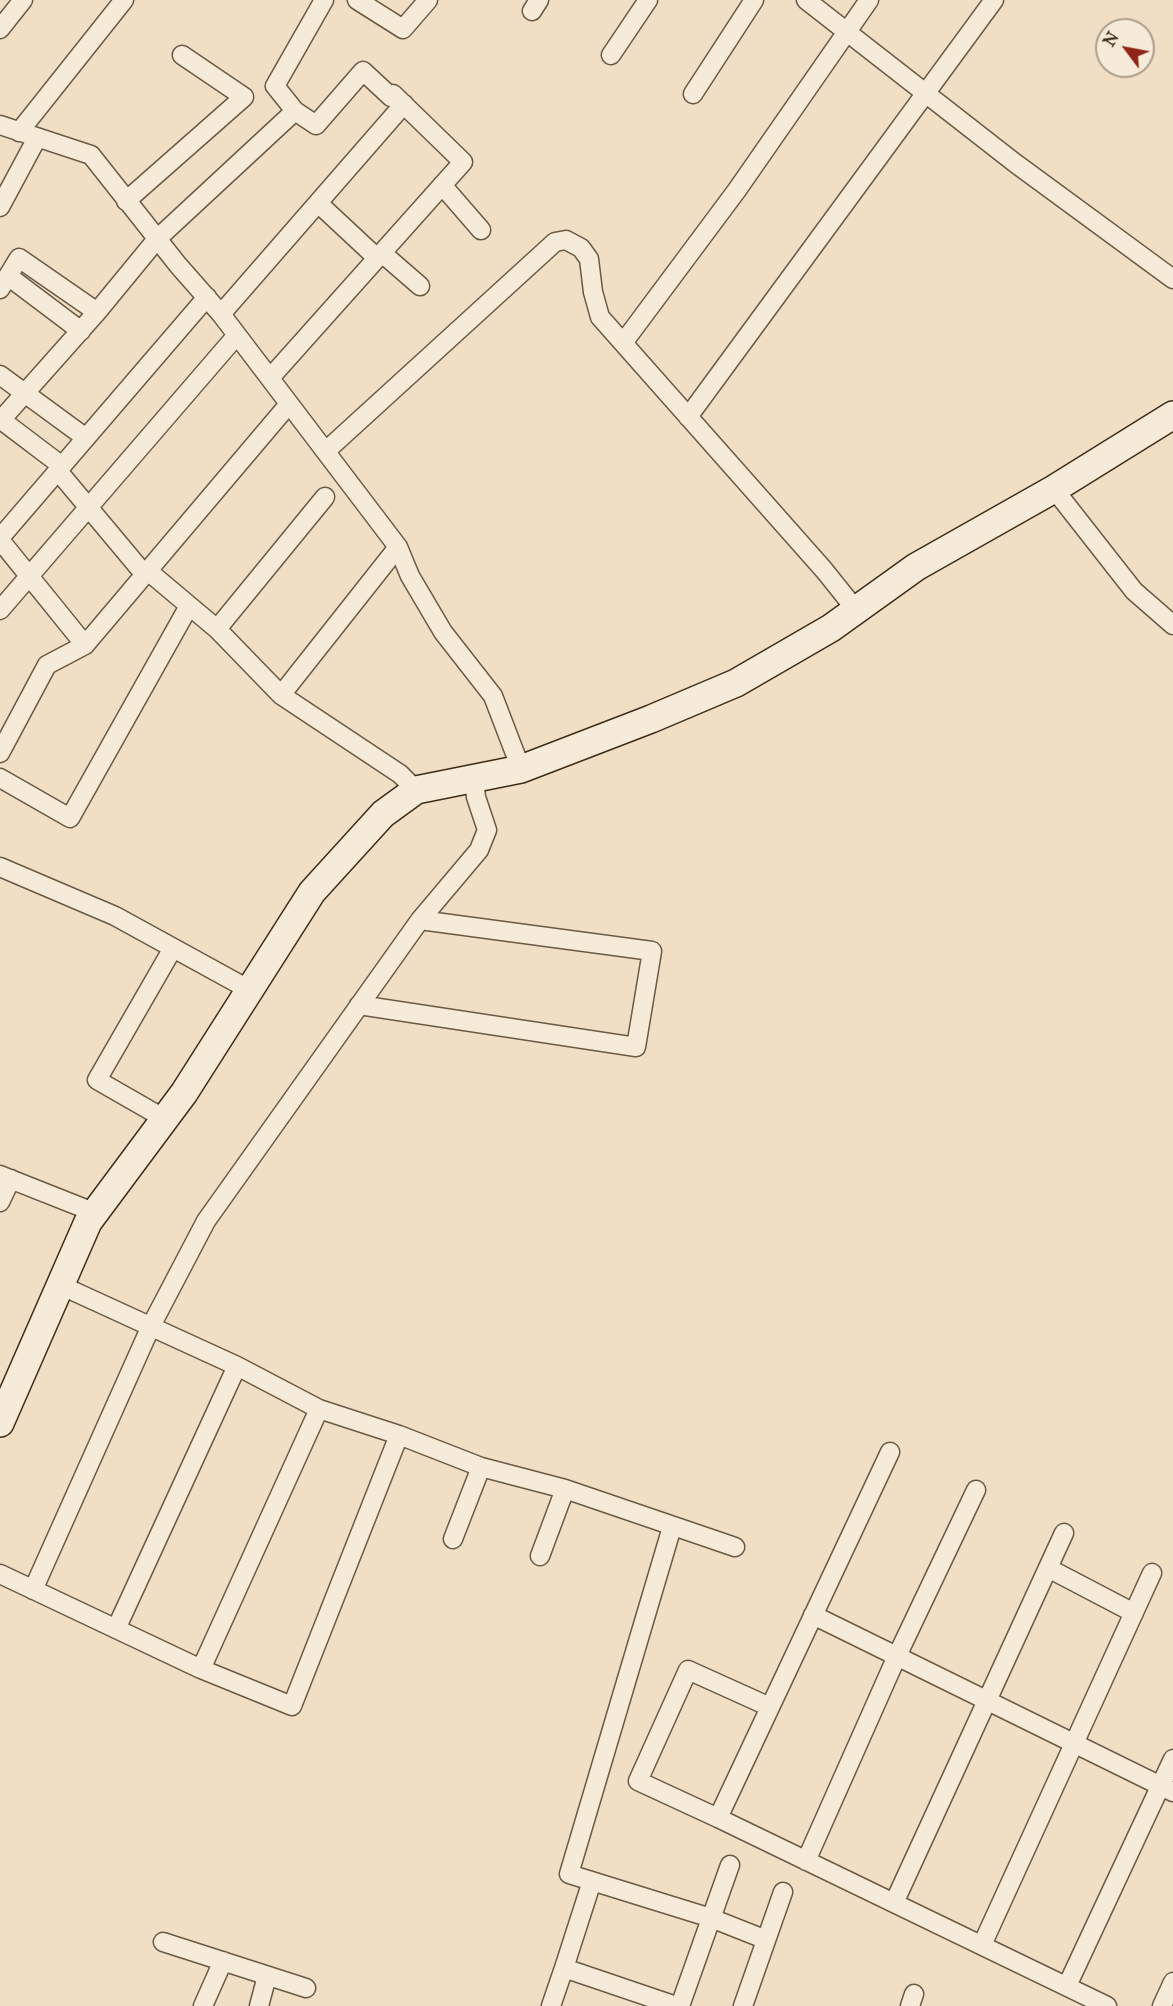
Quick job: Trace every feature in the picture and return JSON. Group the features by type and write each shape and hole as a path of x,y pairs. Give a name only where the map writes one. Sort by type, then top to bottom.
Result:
{"street":[{"path":"0,29 22,0"},
{"path":"19,132 124,0"},
{"path":"270,378 463,162 393,93 391,97 363,70 316,125 295,111 274,86 324,0"},
{"path":"357,0 403,29 428,0"},
{"path":"611,55 648,0"},
{"path":"693,94 754,0"},
{"path":"806,0 924,93 1173,279"},
{"path":"623,343 737,190 869,0"},
{"path":"688,417 994,0"},
{"path":"126,201 244,97 182,55"},
{"path":"221,314 404,104"},
{"path":"295,111 157,239 81,331 0,419 60,468 87,507 147,573 217,629 281,695 400,774 416,790"},
{"path":"0,125 91,155 157,239 221,314 327,450 398,547 410,576 443,632 493,696 521,769"},
{"path":"0,207 37,138"},
{"path":"442,185 482,230"},
{"path":"318,203 379,256 420,286"},
{"path":"327,450 559,240 581,248 589,259 600,317 856,610"},
{"path":"81,331 4,283 19,258 97,312"},
{"path":"85,645 0,539 207,297"},
{"path":"0,610 237,335"},
{"path":"0,375 86,438"},
{"path":"0,753 47,666 85,645 289,404"},
{"path":"0,1423 88,1222 165,1119 312,892 383,814 416,790 521,769 651,719 735,683 831,628 916,567 1054,489 1173,415"},
{"path":"1054,489 1134,591 1173,625"},
{"path":"217,629 325,497"},
{"path":"281,695 398,547"},
{"path":"0,778 70,818 189,606"},
{"path":"33,1590 151,1326 206,1221 420,920 479,850 487,830 476,797 474,779"},
{"path":"0,867 115,916 248,989"},
{"path":"359,1005 636,1047 652,951 420,920"},
{"path":"165,1119 97,1080 173,948"},
{"path":"0,1202 6,1177 96,1213"},
{"path":"60,1285 237,1366 320,1409 399,1435 481,1467 565,1489 635,1511 672,1527 735,1547"},
{"path":"117,1629 237,1366"},
{"path":"201,1670 320,1409"},
{"path":"0,1574 201,1670 292,1706 399,1435"},
{"path":"718,1818 890,1452"},
{"path":"453,1539 481,1467"},
{"path":"540,1556 565,1489"},
{"path":"806,1861 897,1656 976,1490"},
{"path":"672,1527 569,1874 711,1918 765,1939"},
{"path":"894,1903 985,1700 1064,1533"},
{"path":"1048,1568 1134,1612"},
{"path":"982,1945 1152,1573"},
{"path":"813,1616 1167,1789"},
{"path":"770,1707 688,1670 638,1781 1107,2006"},
{"path":"1067,1986 1167,1789 1173,1759"},
{"path":"564,1968 678,2006 730,1865"},
{"path":"551,2006 592,1881"},
{"path":"743,2006 783,1892"},
{"path":"163,1942 306,1988"},
{"path":"203,2006 223,1961"},
{"path":"259,2006 267,1976"},
{"path":"1162,2006 1173,1982"}]}
